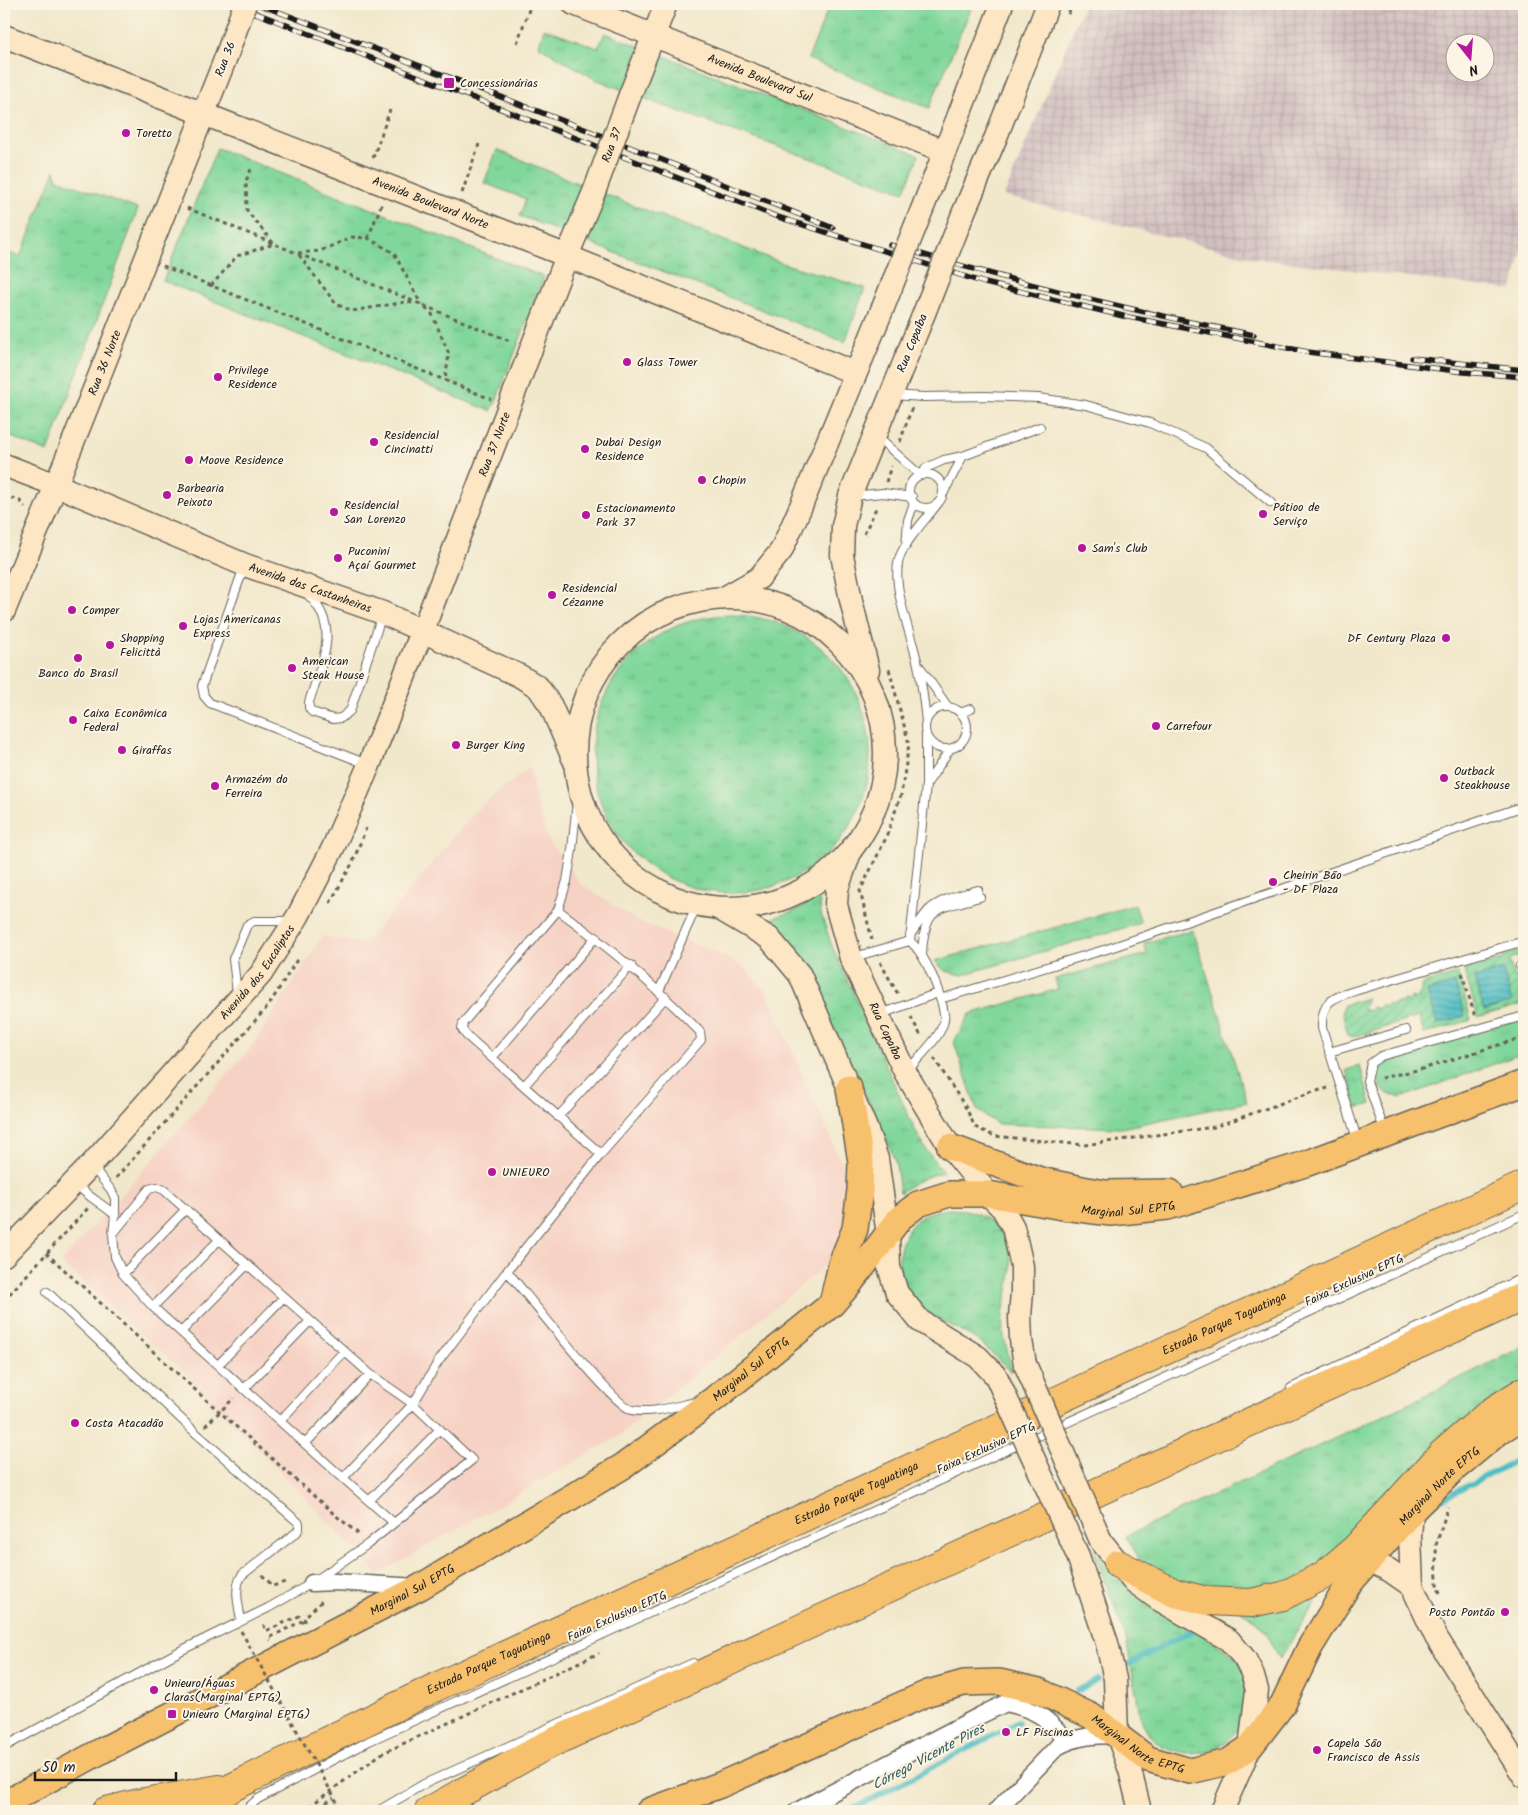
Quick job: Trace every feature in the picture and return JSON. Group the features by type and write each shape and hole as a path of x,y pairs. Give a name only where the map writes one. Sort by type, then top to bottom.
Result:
{"highway":[{"name":"Estrada Parque Taguatinga","path":"194,1811 233,1787 436,1687 1524,1185"},
{"path":"429,1811 545,1746 1524,1296"},
{"path":"1118,1564 1176,1593 1207,1601 1251,1603 1283,1596 1324,1575 1355,1549 1442,1454 1491,1412 1524,1391"},
{"path":"106,1811 139,1803 233,1787"}],"main road":[{"name":"Rua 36","path":"203,113 246,4"},
{"name":"Avenida Boulevard Sul","path":"574,4 944,151"},
{"name":"Rua 37","path":"567,256 594,192 666,4"},
{"path":"724,598 759,578 781,551 802,506 882,310 1002,4"},
{"name":"Rua Copaíba","path":"873,691 842,555 843,526 850,496 1048,4"},
{"name":"Avenida Boulevard Norte","path":"4,36 567,256 855,373"},
{"name":"Rua 36 Norte","path":"4,611 56,485 203,113"},
{"name":"Rua 37 Norte","path":"422,632 567,256"},
{"name":"Avenida das Castanheiras","path":"4,465 245,565 383,613 520,676 538,688 551,706 574,759"},
{"path":"707,906 755,906 791,895 824,876 851,850 873,814 884,773 884,731 873,691 848,651 813,621 770,603 724,598 676,607 634,631 600,667 580,711 574,759 578,792 591,824 610,853 635,876 664,894 707,906 769,938 800,975 866,1128 877,1159 888,1235 889,1267 897,1293 920,1321 978,1357 996,1376 1078,1556 1107,1643 1115,1679 1117,1734 1130,1770 1140,1811"},
{"name":"Avenida dos Eucaliptos","path":"4,1255 91,1165 261,974 295,921 333,848 369,765 422,632"},
{"name":"Rua Copaíba","path":"851,850 837,889 836,905 851,958 905,1072 950,1147 988,1194 1003,1209 1013,1227 1022,1266 1020,1317 1025,1364 1101,1541 1132,1580 1158,1599 1229,1640 1246,1659 1252,1673 1257,1690 1250,1747 1222,1811"},
{"name":"Marginal Sul EPTG","path":"4,1804 103,1750 276,1649 420,1587 625,1465 714,1399 832,1304 900,1218 918,1204 949,1194 988,1194 1111,1213 1168,1207 1306,1164 1524,1083"},
{"path":"832,1304 842,1261 855,1229 860,1190 861,1162 849,1088"},
{"path":"950,1147 1040,1180 1105,1193 1223,1190"},
{"name":"Marginal Norte EPTG","path":"649,1811 720,1785 928,1693 964,1683 999,1682 1039,1691 1088,1714 1148,1759 1190,1771 1228,1762 1250,1747 1283,1704 1310,1647 1349,1584 1412,1511 1453,1470 1500,1431 1524,1416"},
{"path":"1412,1511 1410,1565 1412,1586 1436,1637 1524,1776"},
{"path":"1369,1561 1389,1570 1412,1586"}],"street":[{"path":"312,1583 335,1582 420,1587"},
{"path":"798,1811 1006,1702 1039,1691"},
{"path":"1006,1702 1029,1708 1043,1716 1068,1741"},
{"path":"996,1811 1057,1747 1068,1741 1089,1736 1117,1734"}],"lane":[{"path":"891,395 1038,398 1086,405 1141,420 1206,448 1271,502"},
{"path":"939,502 936,506 922,508 910,496 910,486 926,468 1040,427"},
{"path":"876,433 884,443 921,475 929,474 940,481 943,487 943,494"},
{"path":"905,1072 935,1040 941,1030 944,1016 939,996 922,955 910,938 926,785 926,722 918,666 899,589 898,573 900,559 906,546 939,502 963,456"},
{"path":"850,496 883,493 913,500"},
{"path":"906,546 908,520 913,500"},
{"path":"245,565 202,686 204,696 210,703 369,765"},
{"path":"298,584 316,602 323,614 328,632 325,651 309,702 309,708 312,712 332,719 341,718 350,711 383,613"},
{"path":"918,666 948,708 960,713 964,718 967,730 962,742 950,749 926,785"},
{"path":"926,722 935,711 948,708"},
{"path":"960,713 971,710"},
{"path":"967,730 977,728"},
{"path":"926,734 933,744 950,749"},
{"path":"578,792 572,850 558,910 463,1023 462,1029 466,1035 601,1154"},
{"path":"878,1015 1108,949 1524,806"},
{"path":"851,958 874,952 910,938 928,910 942,901 979,894 940,908 932,913 922,939 922,955"},
{"path":"659,991 707,906"},
{"path":"343,1478 413,1404 438,1362 507,1271 601,1154 701,1040 700,1032 631,965 558,910"},
{"path":"238,1001 233,959 247,925 254,921 295,921"},
{"path":"492,1058 596,937"},
{"path":"1359,1144 1322,1028 1322,1017 1326,1004 1338,996 1524,941"},
{"path":"524,1086 631,965"},
{"path":"558,1117 666,997"},
{"path":"1386,1134 1367,1081 1371,1063 1380,1056 1524,1016"},
{"path":"1329,1052 1406,1030"},
{"path":"91,1165 111,1190 114,1198 113,1234 115,1257 123,1274 181,1332 394,1523"},
{"path":"74,1182 85,1194 115,1216"},
{"path":"4,1747 173,1654 241,1621 312,1583 368,1544 472,1460 413,1404 370,1374 164,1190 157,1187 149,1189 113,1234"},
{"path":"123,1274 185,1210"},
{"name":"Faixa Exclusiva EPTG","path":"244,1811 258,1799 369,1741 1524,1214"},
{"path":"154,1307 219,1240"},
{"path":"181,1332 247,1265"},
{"path":"507,1271 608,1392 630,1410 648,1410 714,1399"},
{"path":"1283,1392 1524,1277"},
{"path":"47,1292 197,1434 299,1523 297,1532 239,1579 237,1585 241,1621"},
{"path":"218,1365 284,1298"},
{"path":"244,1389 310,1321"},
{"path":"280,1421 344,1351"},
{"path":"305,1444 370,1374"},
{"path":"369,1501 440,1429"},
{"path":"1071,1492 1088,1484"},
{"path":"1046,1503 1063,1496"},
{"path":"378,1811 424,1784 705,1658"}],"path":[{"path":"428,10 431,4"},
{"path":"516,44 531,4"},
{"path":"366,178 390,110"},
{"path":"455,212 479,144"},
{"path":"252,167 246,181 247,212 274,244"},
{"path":"368,238 388,186"},
{"path":"181,205 510,341"},
{"path":"298,253 320,251 352,237 368,238 394,252 422,305 432,314 449,354 445,381"},
{"path":"211,286 238,256 274,244"},
{"path":"298,253 336,304 352,311 406,302 422,305"},
{"path":"157,264 496,401"},
{"path":"861,539 883,493"},
{"path":"887,660 909,744 901,795 885,840 860,891 874,952 927,1047 966,1108 975,1127 994,1136 1084,1145 1214,1127 1313,1092 1339,1085"},
{"path":"1461,970 1476,1022"},
{"path":"1367,1081 1422,1069 1524,1038"},
{"path":"46,1254 368,1544"},
{"path":"197,1434 244,1389"},
{"path":"1442,1599 1437,1584 1436,1545 1448,1505"},
{"path":"271,1622 264,1626 266,1630 299,1616 302,1621 269,1638 276,1649 304,1623 305,1617 328,1594 335,1582"},
{"path":"249,1626 241,1630 342,1811"},
{"path":"312,1811 334,1798"}],"shaded area":[{"path":"1084,4 1524,4 1524,243 1512,290 1254,258 1004,196"},
{"name":"UNIEURO","path":"529,768 548,840 580,883 635,920 722,955 746,969 767,993 839,1157 847,1186 846,1225 831,1261 618,1437 378,1574 180,1368 61,1263 250,1049 323,936 365,944 477,809"}],"green space":[{"path":"830,4 973,4 929,108 808,59"},
{"path":"544,28 598,48 605,33 919,155 904,192 656,103 595,79 539,46"},
{"path":"217,148 544,277 491,411 163,281"},
{"path":"497,150 604,194 785,264 865,288 845,342 520,216 526,199 484,183"},
{"path":"55,170 57,179 138,209 48,452 4,434 4,251 20,257"},
{"path":"731,615 758,618 784,626 808,639 829,656 846,677 859,701 867,727 870,754 867,781 859,807 846,831 829,852 808,869 784,882 758,890 731,893 704,890 678,882 654,869 633,852 616,831 603,807 595,781 592,754 595,727 603,701 616,677 633,656 654,639 678,626 704,618"},
{"path":"819,897 821,914 832,946 914,1128 927,1151 943,1172 920,1180 900,1193 896,1164 887,1140 802,961 780,933 763,921 806,905"},
{"path":"1135,905 1141,923 962,975 945,971 935,961"},
{"path":"1193,930 1247,1102 1121,1128 997,1124 977,1110 954,1042 970,1014 1058,989 1055,979 1147,954 1144,943"},
{"path":"1524,949 1524,955 1509,959 1514,977 1524,974 1524,987 1522,987 1520,1005 1478,1017 1464,970 1504,959 1503,956"},
{"path":"1458,973 1471,1020 1424,1034 1419,1017 1353,1037 1348,1035 1342,1011 1344,1005 1367,998 1363,1009 1370,1011 1372,1007 1378,1009 1380,1005 1386,1007 1388,1004 1393,1005 1395,1002 1409,1001 1411,997 1418,999 1423,984"},
{"path":"1524,1018 1524,1053 1401,1098 1386,1093 1379,1084 1379,1068 1381,1063 1388,1058"},
{"path":"1360,1066 1371,1104 1358,1108 1346,1070"},
{"path":"950,1209 967,1210 988,1220 996,1226 1007,1243 1010,1252 1011,1272 1002,1321 1012,1372 975,1339 929,1314 919,1306 904,1285 899,1259 907,1232 921,1217"},
{"path":"1524,1346 1524,1382 1318,1570 1247,1595 1174,1583 1141,1562 1126,1536 1402,1407"},
{"path":"1091,1545 1110,1572 1249,1666 1242,1726 1226,1742 1208,1752 1185,1753 1163,1747 1149,1735 1141,1719 1125,1634"},
{"path":"1326,1585 1280,1659 1267,1634 1258,1623 1239,1609"}],"water":[{"path":"1503,969 1512,1002 1484,1011 1474,978"},
{"path":"1455,983 1465,1016 1437,1024 1427,991"}],"waterway":[{"name":"Córrego Vicente Pires","path":"1433,1504 1524,1456"},
{"name":"Córrego Vicente Pires","path":"1129,1664 1192,1631"},
{"name":"Córrego Vicente Pires","path":"1077,1691 1098,1680"},
{"name":"Córrego Vicente Pires","path":"849,1811 1018,1722"}],"railway":[{"path":"233,4 775,216 985,283 1123,316 1308,352 1464,372 1524,377"},
{"path":"258,4 587,130 833,228"},
{"path":"890,245 980,271 1071,294 1162,316 1254,335"},
{"path":"1412,358 1524,370"}],"place":[{"name":"Concessionárias","path":"449,83"},
{"name":"Toretto","path":"126,133"},
{"name":"Glass Tower","path":"627,362"},
{"name":"Privilege Residence","path":"218,377"},
{"name":"Residencial Cincinatti","path":"374,442"},
{"name":"Dubai Design Residence","path":"585,449"},
{"name":"Moove Residence","path":"189,460"},
{"name":"Chopin","path":"702,480"},
{"name":"Barbearia Peixoto","path":"167,495"},
{"name":"Residencial San Lorenzo","path":"334,512"},
{"name":"Pátioo de Serviço","path":"1263,514"},
{"name":"Estacionamento Park 37","path":"586,515"},
{"name":"Sam's Club","path":"1082,548"},
{"name":"Puconini Açaí Gourmet","path":"338,558"},
{"name":"Residencial Cézanne","path":"552,595"},
{"name":"Comper","path":"72,610"},
{"name":"Lojas Americanas Express","path":"183,626"},
{"name":"DF Century Plaza","path":"1446,638"},
{"name":"Shopping Felicittà","path":"110,645"},
{"name":"Banco do Brasil","path":"78,658"},
{"name":"American Steak House","path":"292,668"},
{"name":"Caixa Econômica Federal","path":"73,720"},
{"name":"Carrefour","path":"1156,726"},
{"name":"Burger King","path":"456,745"},
{"name":"Giraffas","path":"122,750"},
{"name":"Outback Steakhouse","path":"1444,778"},
{"name":"Armazém do Ferreira","path":"215,786"},
{"name":"Cheirin Bão - DF Plaza","path":"1273,882"},
{"name":"UNIEURO","path":"492,1172"},
{"name":"Costa Atacadão","path":"75,1423"},
{"name":"Posto Pontão","path":"1505,1612"},
{"name":"Unieuro/Águas Claras(Marginal EPTG)","path":"154,1690"},
{"name":"Unieuro (Marginal EPTG)","path":"172,1714"},
{"name":"LF Piscinas","path":"1006,1732"},
{"name":"Capela São Francisco de Assis","path":"1317,1750"}]}
